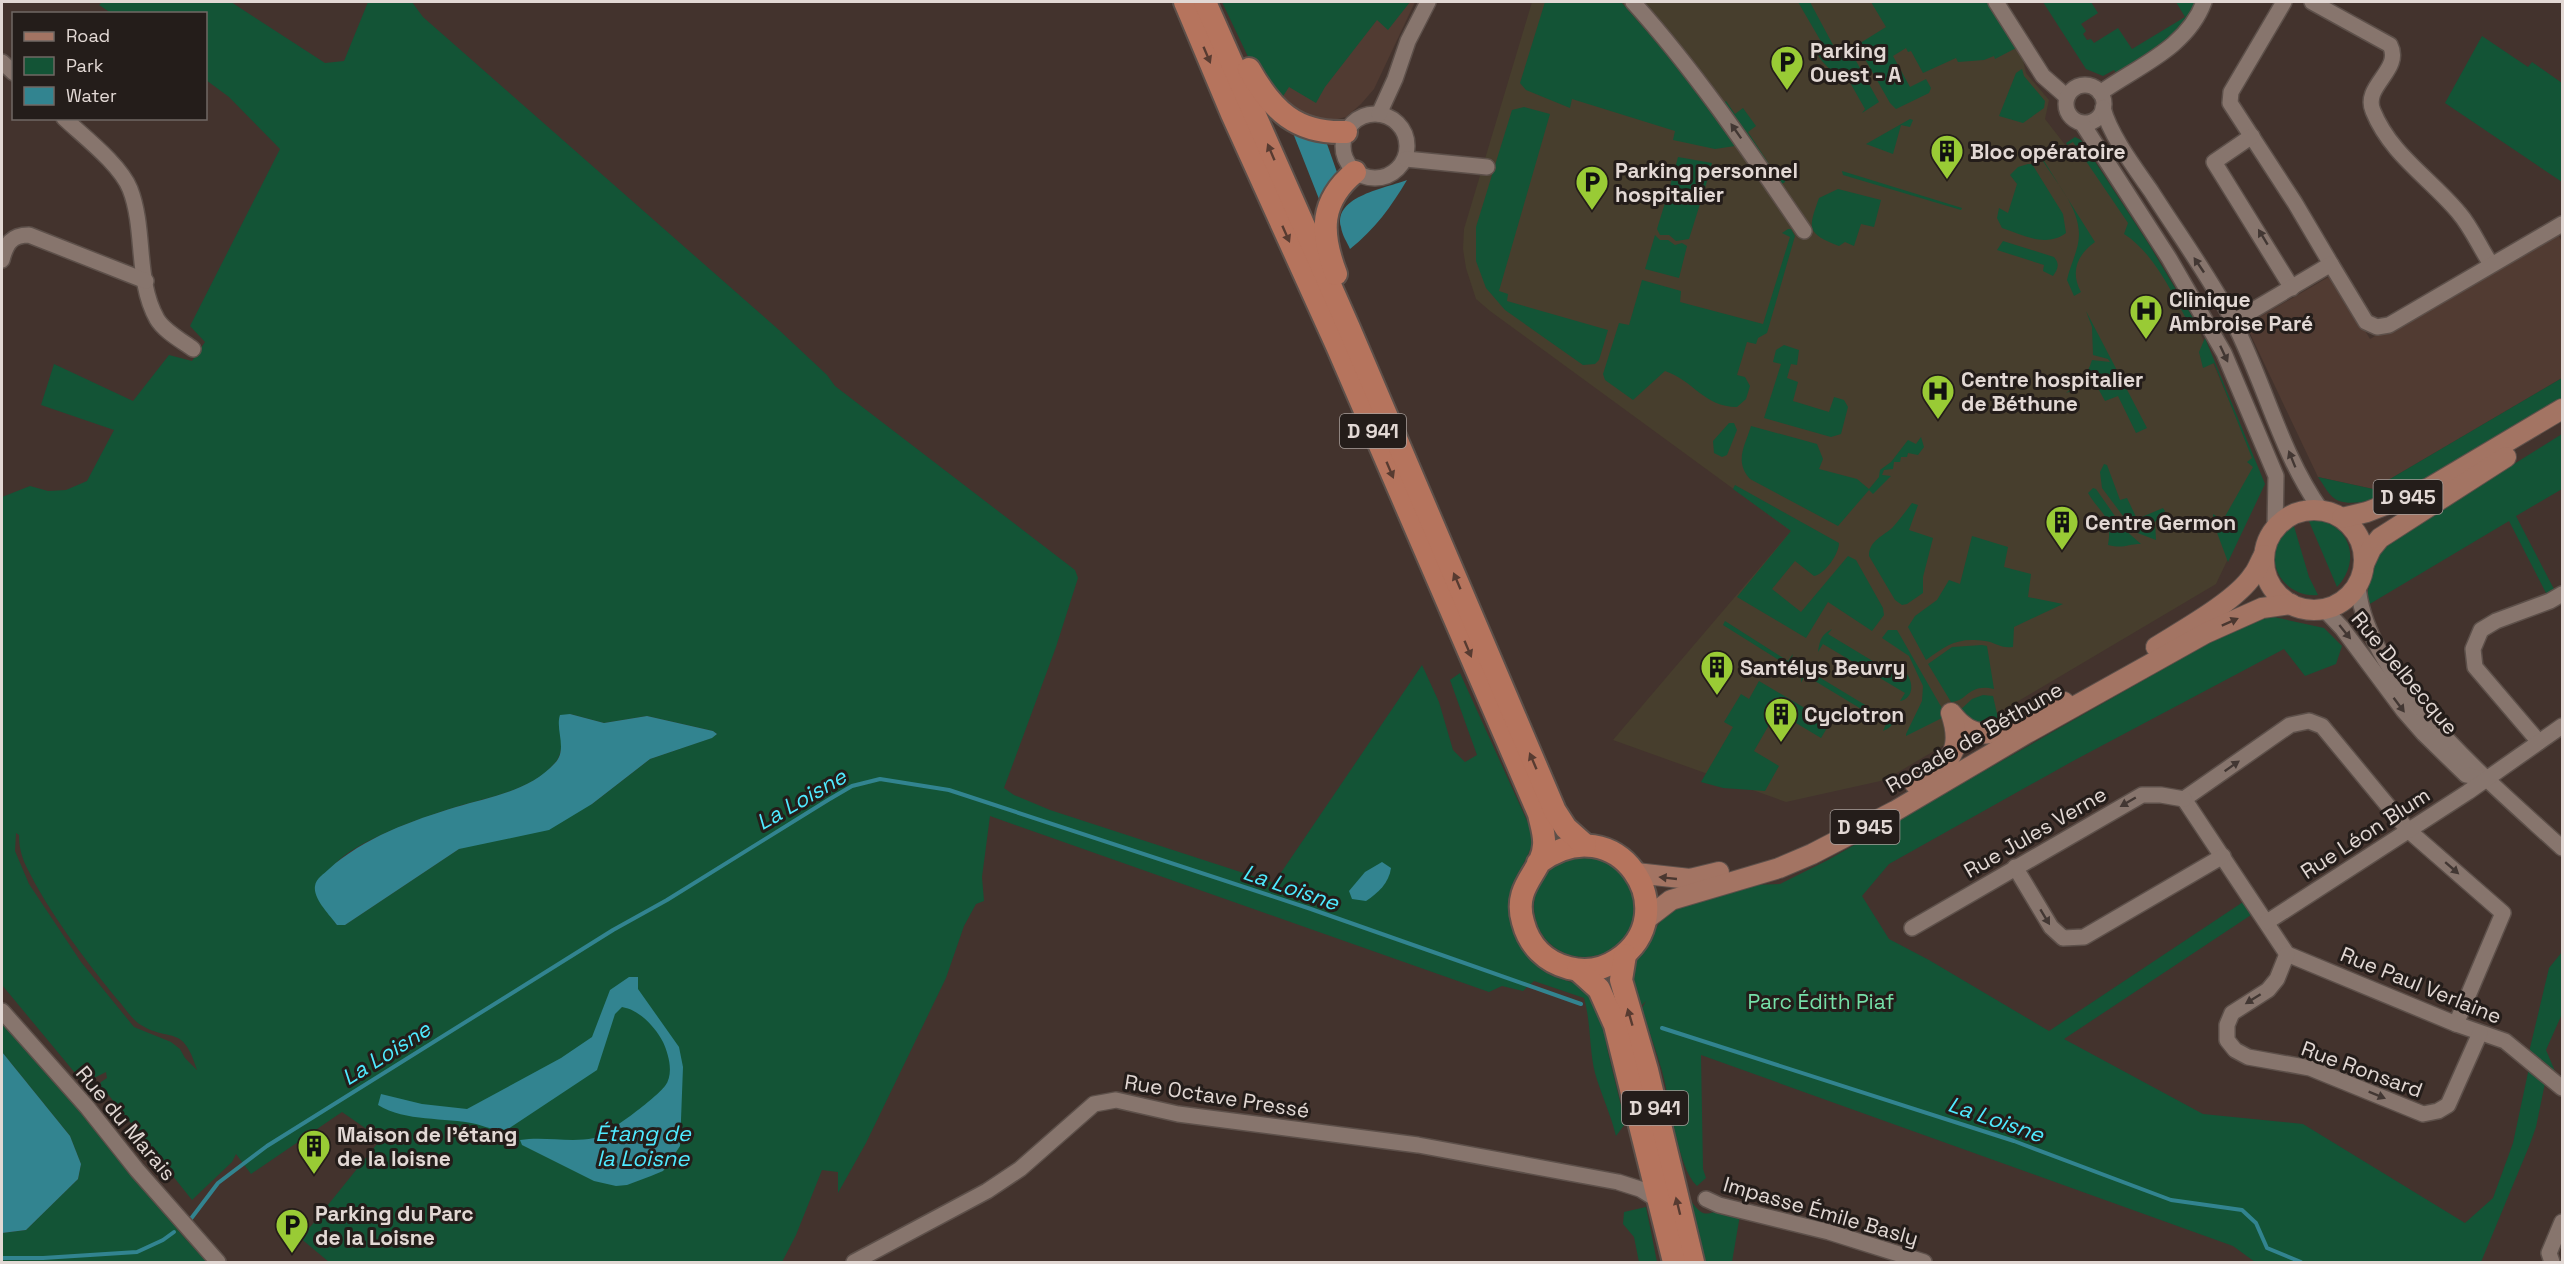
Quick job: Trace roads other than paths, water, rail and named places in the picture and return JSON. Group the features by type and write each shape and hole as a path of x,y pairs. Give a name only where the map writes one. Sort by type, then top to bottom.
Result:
{"highway":[{"name":"D 941","path":"1185,2 1232,114 1337,346 1539,814 1545,847 1538,863"},
{"name":"D 941","path":"1204,2 1364,364 1555,811 1566,828 1585,845"},
{"path":"1216,2 1242,57 1264,96 1280,113 1301,126 1329,133 1346,132"},
{"path":"1355,172 1332,196 1326,219 1329,255 1355,325 1364,364"},
{"path":"1585,845 1600,847 1626,862 1636,873 1643,888 1646,904 1645,920 1634,945 1625,955 1611,964 1595,969 1578,970 1558,965 1541,954 1529,938 1522,920 1521,899 1527,880 1538,863 1560,850 1585,845"},
{"name":"D 941","path":"1625,955 1622,980 1624,990 1647,1070 1692,1263"},
{"name":"D 941","path":"1578,970 1599,989 1618,1037 1674,1263"}],"main road":[{"name":"D 945","path":"2342,518 2367,512 2429,488 2562,409"},
{"name":"D 945","path":"2364,564 2371,549 2380,538 2562,422"},
{"path":"2321,510 2342,518 2359,537 2364,564 2358,585 2341,603 2324,609 2310,610 2291,604 2273,588 2265,567 2264,555 2275,529 2299,511 2321,510"},
{"name":"Rocade de Béthune","path":"1636,873 1690,879 1763,862 1799,849 1881,808 1985,750 2211,612 2243,587 2253,576 2264,555"},
{"name":"Rocade de Béthune","path":"1645,920 1671,900 1779,868 1821,850 1895,811 2027,733 2206,633 2262,608 2291,604"},
{"path":"1881,808 1942,767 1957,743 1958,732 1951,713 1959,724 1992,733 2013,726 2043,706 2064,702"}],"street":[{"path":"1379,114 1395,79 1408,41 1428,2"},
{"path":"1633,2 1653,23 1717,104 1804,231"},
{"path":"1996,2 2043,76 2067,97"},
{"path":"2100,93 2177,42 2190,29 2204,2"},
{"path":"2284,2 2229,98 2230,103 2366,322 2377,327 2389,325 2562,224"},
{"path":"2312,2 2390,45 2394,52 2393,61 2372,96 2370,104 2374,114 2393,147 2460,214 2491,264"},
{"path":"1395,79 1397,122"},
{"path":"2275,529 2276,476 2224,354 2169,258 2082,123 2068,114 2067,97 2074,88 2088,86 2100,93 2103,108 2117,138 2206,275 2233,322 2261,382 2297,470 2321,510"},
{"path":"2082,123 2096,120 2103,108"},
{"path":"1379,114 1397,122 1403,129 1407,142 1406,159 1401,167 1384,178 1374,179 1355,172 1344,153 1346,132 1360,118 1379,114"},
{"path":"66,120 107,158 129,187 138,219 150,301 158,322 193,349"},
{"path":"2252,136 2214,162 2292,288"},
{"path":"1407,142 1433,160"},
{"path":"1406,159 1487,167"},
{"path":"2,260 9,241 20,235 29,235 146,281"},
{"path":"2233,322 2331,264"},
{"name":"Rue Delbecque","path":"2358,585 2362,615 2385,663 2432,722 2486,779 2562,848"},
{"path":"2539,742 2475,667 2473,649 2481,630 2496,621 2550,601 2562,594"},
{"name":"Rue Delbecque","path":"2324,609 2342,628 2403,710 2424,734 2466,775 2486,779"},
{"path":"2287,954 2184,799 2290,725 2309,721 2322,726 2408,830 2503,913 2456,1024"},
{"name":"Rue Léon Blum","path":"2267,922 2486,779 2562,726"},
{"name":"Rue Jules Verne","path":"1912,928 2142,795 2161,795 2184,799"},
{"path":"2015,867 2051,927 2063,938 2084,937 2223,856"},
{"name":"Rue Paul Verlaine","path":"2287,954 2456,1024 2505,1041 2562,1088"},
{"name":"Rue Ronsard","path":"2287,954 2277,979 2268,990 2232,1013 2227,1025 2227,1040 2235,1050 2248,1057 2310,1068 2423,1114 2438,1112 2448,1105 2480,1033"},
{"name":"Rue du Marais","path":"2,1011 87,1107 136,1170 218,1263"},
{"name":"Rue Octave Pressé","path":"854,1263 987,1191 1020,1169 1094,1104 1116,1100 1178,1114 1418,1145 1618,1182 1640,1189 1659,1201"},
{"path":"1618,1182 1638,1174 1648,1156"},
{"name":"Impasse Émile Basly","path":"1706,1199 1829,1232 1924,1263"},
{"path":"2552,1263 2549,1253 2562,1222"}],"water":[{"path":"1293,133 1326,141 1339,178 1319,199"},
{"path":"1407,180 1382,217 1350,249 1341,227 1341,216 1345,208 1353,201 1375,190"},
{"path":"570,714 604,723 647,716 713,731 717,734 712,738 650,759 592,804 549,830 459,849 345,925 337,925 323,907 315,891 320,876 357,848 389,831 440,812 508,792 545,773 559,758 561,752 560,715"},
{"path":"1382,862 1391,868 1382,887 1366,901 1352,899 1349,891 1365,872"},
{"name":"Étang de la Loisne","path":"629,977 638,977 638,989 679,1047 683,1067 680,1146 663,1171 627,1185 616,1186 594,1181 522,1145 520,1140 576,1140 600,1136 631,1115 665,1086 670,1070 669,1058 663,1042 646,1020 622,1007 615,1014 597,1070 508,1129 495,1130 464,1122 413,1117 378,1105 381,1094 422,1104 467,1109 561,1058 592,1037 610,990"},
{"path":"2,1052 70,1136 81,1164 78,1179 26,1230 2,1233"}],"waterway":[{"name":"La Loisne","path":"190,1220 218,1183 267,1146 613,930 667,900 828,800 852,786 880,779 949,790 1308,908 1581,1004"},
{"name":"La Loisne","path":"1662,1028 2014,1141 2171,1200 2242,1210 2256,1223 2267,1248 2301,1262"},
{"name":"La Loisne","path":"2,1258 43,1258 137,1252 163,1240 174,1232"}],"place":[{"name":"Parking Ouest - A","path":"1787,91"},
{"name":"Bloc opératoire","path":"1947,180"},
{"name":"Parking personnel hospitalier","path":"1592,211"},
{"name":"Clinique Ambroise Paré","path":"2146,340"},
{"name":"Centre hospitalier de Béthune","path":"1938,420"},
{"name":"Centre Germon","path":"2062,551"},
{"name":"Santélys Beuvry","path":"1717,696"},
{"name":"Cyclotron","path":"1781,743"},
{"name":"Maison de l’étang de la loisne","path":"314,1175"},
{"name":"Parking du Parc de la Loisne","path":"292,1254"}],"park label":[{"name":"Parc Édith Piaf","path":"1821,1001"}]}
